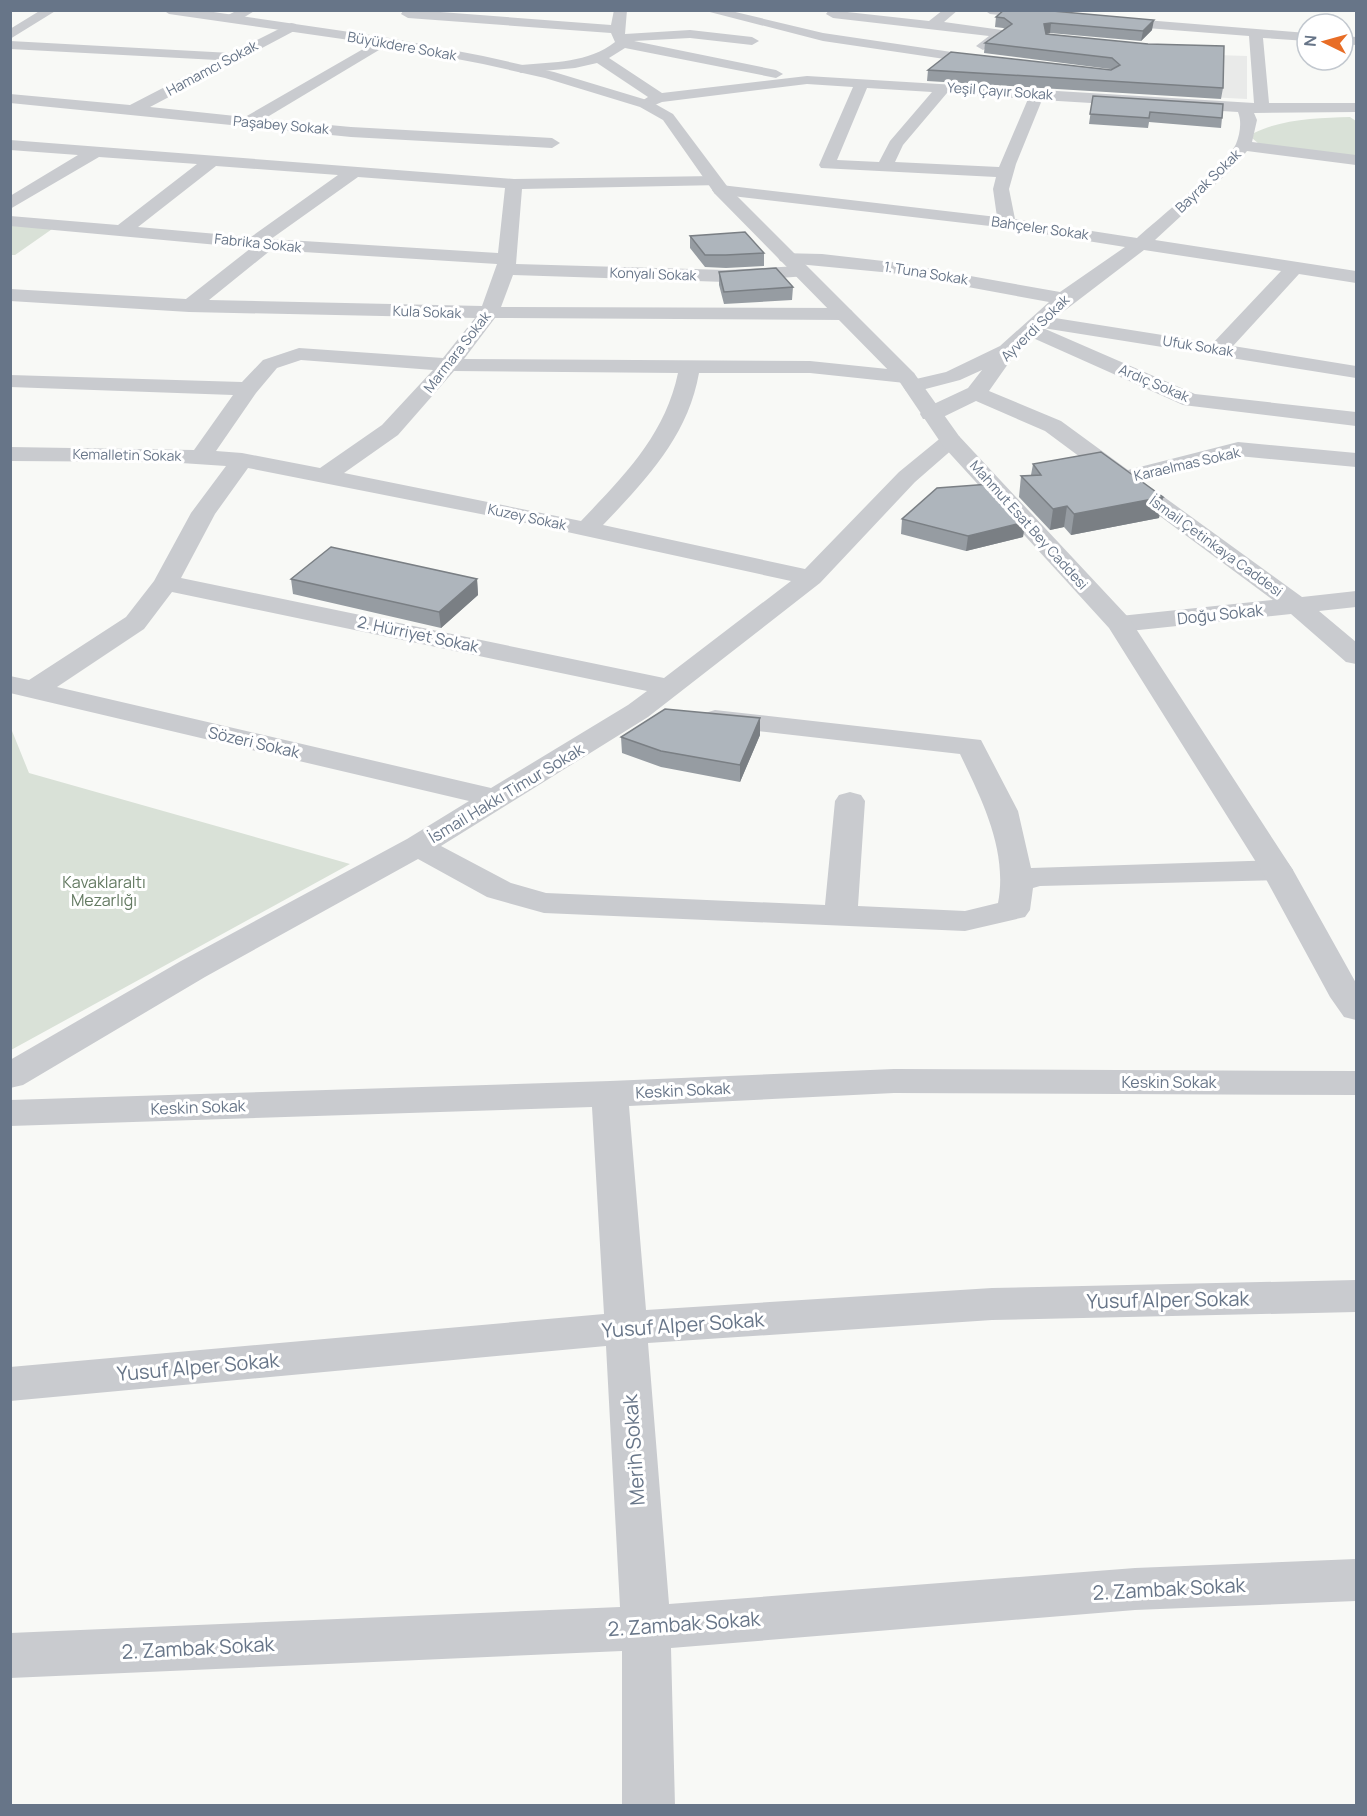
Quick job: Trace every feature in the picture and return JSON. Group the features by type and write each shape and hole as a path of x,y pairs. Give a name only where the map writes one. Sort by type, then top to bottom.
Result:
{"street":[{"path":"14,31 51,10"},
{"name":"Büyükdere Sokak","path":"169,10 384,41 521,69 645,101"},
{"path":"234,18 250,10"},
{"path":"521,69 609,55 619,36 621,10"},
{"path":"839,10 833,14 1008,34 964,58"},
{"path":"932,26 952,10"},
{"path":"990,10 1065,17"},
{"path":"619,36 655,31 716,12 823,37 1010,64"},
{"path":"406,14 619,36 807,80"},
{"path":"1096,20 1167,26 1229,26 1256,33 1295,37"},
{"path":"1157,40 1167,26"},
{"name":"Hamamcı Sokak","path":"133,110 291,27"},
{"path":"354,37 375,28"},
{"path":"1256,33 1262,108"},
{"path":"619,36 690,34 770,44"},
{"path":"247,122 384,41"},
{"path":"10,45 233,57"},
{"path":"803,48 846,55"},
{"path":"600,58 645,101"},
{"path":"885,84 906,70"},
{"name":"Yeşil Çayır Sokak","path":"645,101 807,80 1244,108 1353,110"},
{"path":"1088,98 1102,82"},
{"path":"862,83 827,165 1006,172"},
{"path":"885,167 896,144 944,88"},
{"path":"1007,223 1001,189 1037,94"},
{"name":"Paşabey Sokak","path":"10,98 351,132 552,143"},
{"name":"Mahmut Esat Bey Caddesi","path":"645,101 668,117 718,185 794,265 911,381 951,441 1120,624 1277,870 1347,997 1356,1009"},
{"name":"Bayrak Sokak","path":"1143,242 1228,164 1243,146 1249,120 1244,108"},
{"path":"305,169 351,132"},
{"name":"Bahçeler Sokak","path":"10,145 514,184 718,185 1143,242 1356,277"},
{"path":"1243,146 1356,160"},
{"path":"10,204 95,152"},
{"path":"123,230 212,161"},
{"path":"189,306 262,243 354,172"},
{"name":"Marmara Sokak","path":"324,476 390,430 431,387 489,314 506,264 514,184"},
{"name":"Fabrika Sokak","path":"10,221 506,264"},
{"name":"Ayverdi Sokak","path":"931,414 976,393 1008,350 1034,326 1064,299 1143,242"},
{"name":"1. Tuna Sokak","path":"794,265 837,260 932,273 1064,299"},
{"name":"Konyalı Sokak","path":"506,264 726,276 794,265"},
{"path":"1219,349 1295,267"},
{"name":"Kula Sokak","path":"10,295 189,306 489,314 844,314"},
{"name":"Ufuk Sokak","path":"1034,326 1219,349 1356,372"},
{"name":"Ardıç Sokak","path":"1034,326 1191,399 1356,419"},
{"path":"201,457 248,389 270,364 299,354 447,365 810,367 911,381 953,376 1008,350"},
{"path":"586,529 650,461 666,436 686,394 689,368"},
{"path":"10,381 248,389"},
{"name":"İsmail Çetinkaya Caddesi","path":"976,393 1053,426 1298,606 1356,656"},
{"name":"İsmail Hakkı Timur Sokak","path":"10,1076 193,969 418,846 638,711 676,706 811,578 907,477 951,441"},
{"name":"Karaelmas Sokak","path":"1125,478 1238,449 1356,460"},
{"name":"Kemalletin Sokak","path":"10,454 201,457 242,460"},
{"path":"21,687 135,623 166,583 203,513 242,460"},
{"name":"Kuzey Sokak","path":"242,460 586,529 811,578"},
{"name":"2. Hürriyet Sokak","path":"166,583 676,706 970,746 1003,811 1018,882"},
{"name":"Doğu Sokak","path":"1120,624 1356,599"},
{"name":"Sözeri Sokak","path":"21,687 498,799"},
{"path":"841,915 850,801"},
{"path":"418,846 499,890 544,903 964,921 1013,910 1018,882 1038,876 1277,870"},
{"name":"Keskin Sokak","path":"10,1113 610,1094 894,1081 1356,1083"},
{"name":"Merih Sokak","path":"610,1094 646,1628 649,1806"},
{"name":"Yusuf Alper Sokak","path":"10,1384 625,1328 992,1304 1356,1296"},
{"name":"2. Zambak Sokak","path":"10,1656 646,1628 1135,1589 1356,1580"}],"shaded area":[{"path":"1153,53 1247,56 1247,99 1110,92 1107,88"}],"green space":[{"path":"1350,117 1356,121 1356,157 1259,144 1252,138 1254,133 1265,128 1289,122"},
{"path":"10,224 55,227 15,255 11,255"},
{"name":"Kavaklaraltı Mezarlığı","path":"10,726 29,773 350,864 11,1050"}],"building":[{"path":"1004,10 1041,10 1154,20 1143,31 1044,24 1046,34 1148,44 1224,46 1223,88 928,70 951,52 1111,70 1120,65 1112,58 985,43 1012,24 1004,18 996,17"},
{"path":"1093,96 1223,104 1222,118 1150,112 1149,118 1090,114"},
{"path":"745,232 764,253 705,255 690,236"},
{"path":"776,268 793,287 724,292 719,272"},
{"path":"1101,452 1163,497 1074,514 1067,506 1053,509 1021,476 1041,475 1033,464"},
{"path":"990,484 1025,522 968,536 902,519 937,488"},
{"path":"331,547 477,579 439,612 291,579"},
{"path":"665,709 760,718 740,765 661,751 621,737"}]}
